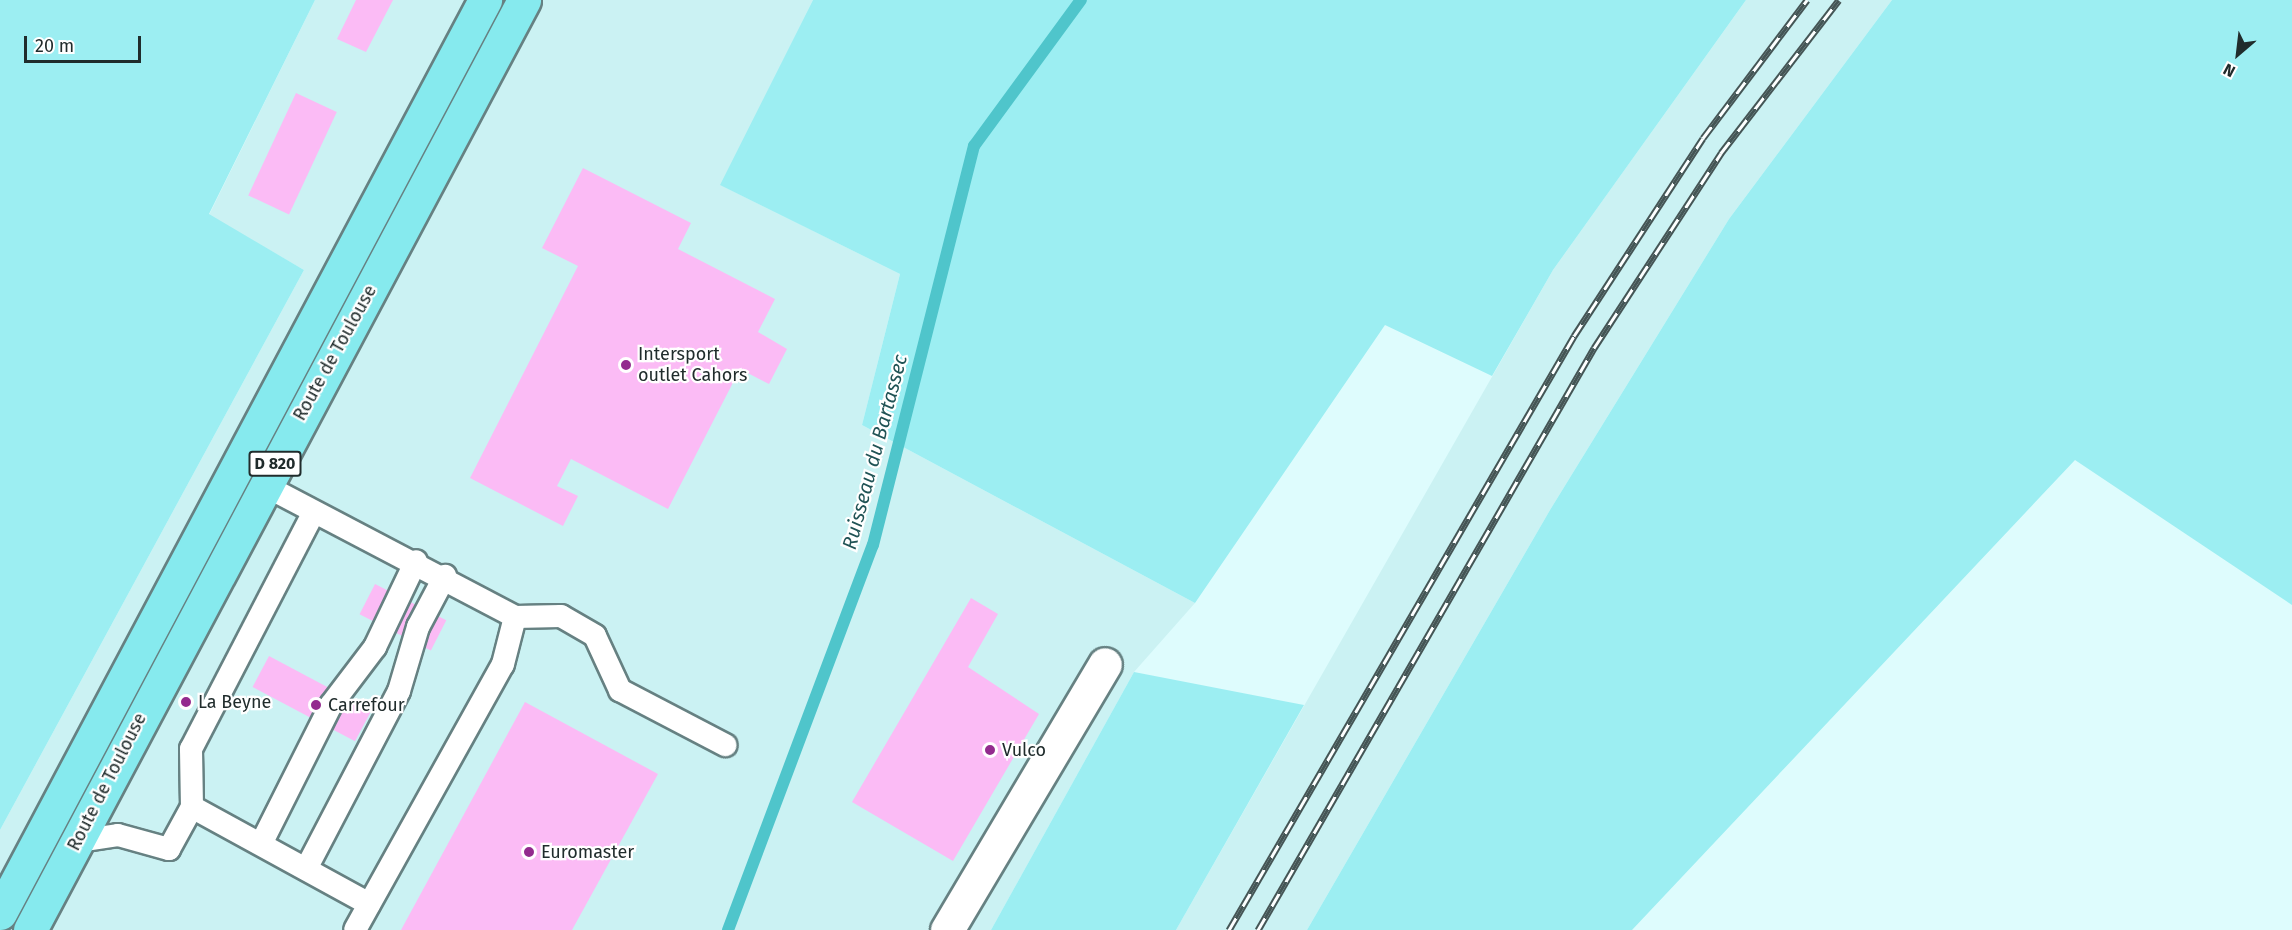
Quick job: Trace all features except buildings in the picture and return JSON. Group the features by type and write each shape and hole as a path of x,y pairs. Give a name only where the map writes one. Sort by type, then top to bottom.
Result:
{"main road":[{"name":"Route de Toulouse","path":"0,913 485,0"},
{"name":"Route de Toulouse","path":"30,930 264,485 524,0"}],"street":[{"path":"947,930 1105,663"}],"lane":[{"path":"264,485 445,576 514,617 561,616 595,636 620,690 724,745"},
{"path":"78,841 118,835 170,849 192,807 191,749 314,512"},
{"path":"261,844 331,705 375,647 416,561"},
{"path":"306,869 399,691 418,627 445,576"},
{"path":"355,930 502,664 514,617"},
{"path":"192,807 369,904"}],"shaded area":[{"path":"0,0 315,0 209,214 304,270 0,830"},
{"path":"315,0 813,0 721,185 900,274 862,425 1195,603 1134,672 991,930 0,930 0,830 304,270 209,215"},
{"path":"813,0 1746,0 1553,270 1492,376 1385,325 1195,603 862,425 900,274 720,185"},
{"path":"1746,0 1892,0 1729,219 1550,510 1307,930 1176,930 1553,270"},
{"path":"1892,0 2292,0 2292,605 2075,460 1632,930 1307,930 1550,510 1729,219"},
{"path":"1134,672 1304,705 1176,930 991,930"}],"waterway":[{"name":"Ruisseau du Bartassec","path":"728,930 873,545 974,146 1081,0"}],"railway":[{"path":"1229,930 1574,336 1703,138 1807,0"},
{"path":"1258,930 1594,348 1721,153 1839,0"}],"place":[{"name":"Intersport outlet Cahors","path":"626,365"},
{"name":"La Beyne","path":"186,702"},
{"name":"Carrefour","path":"316,705"},
{"name":"Vulco","path":"990,750"},
{"name":"Euromaster","path":"529,852"}]}
